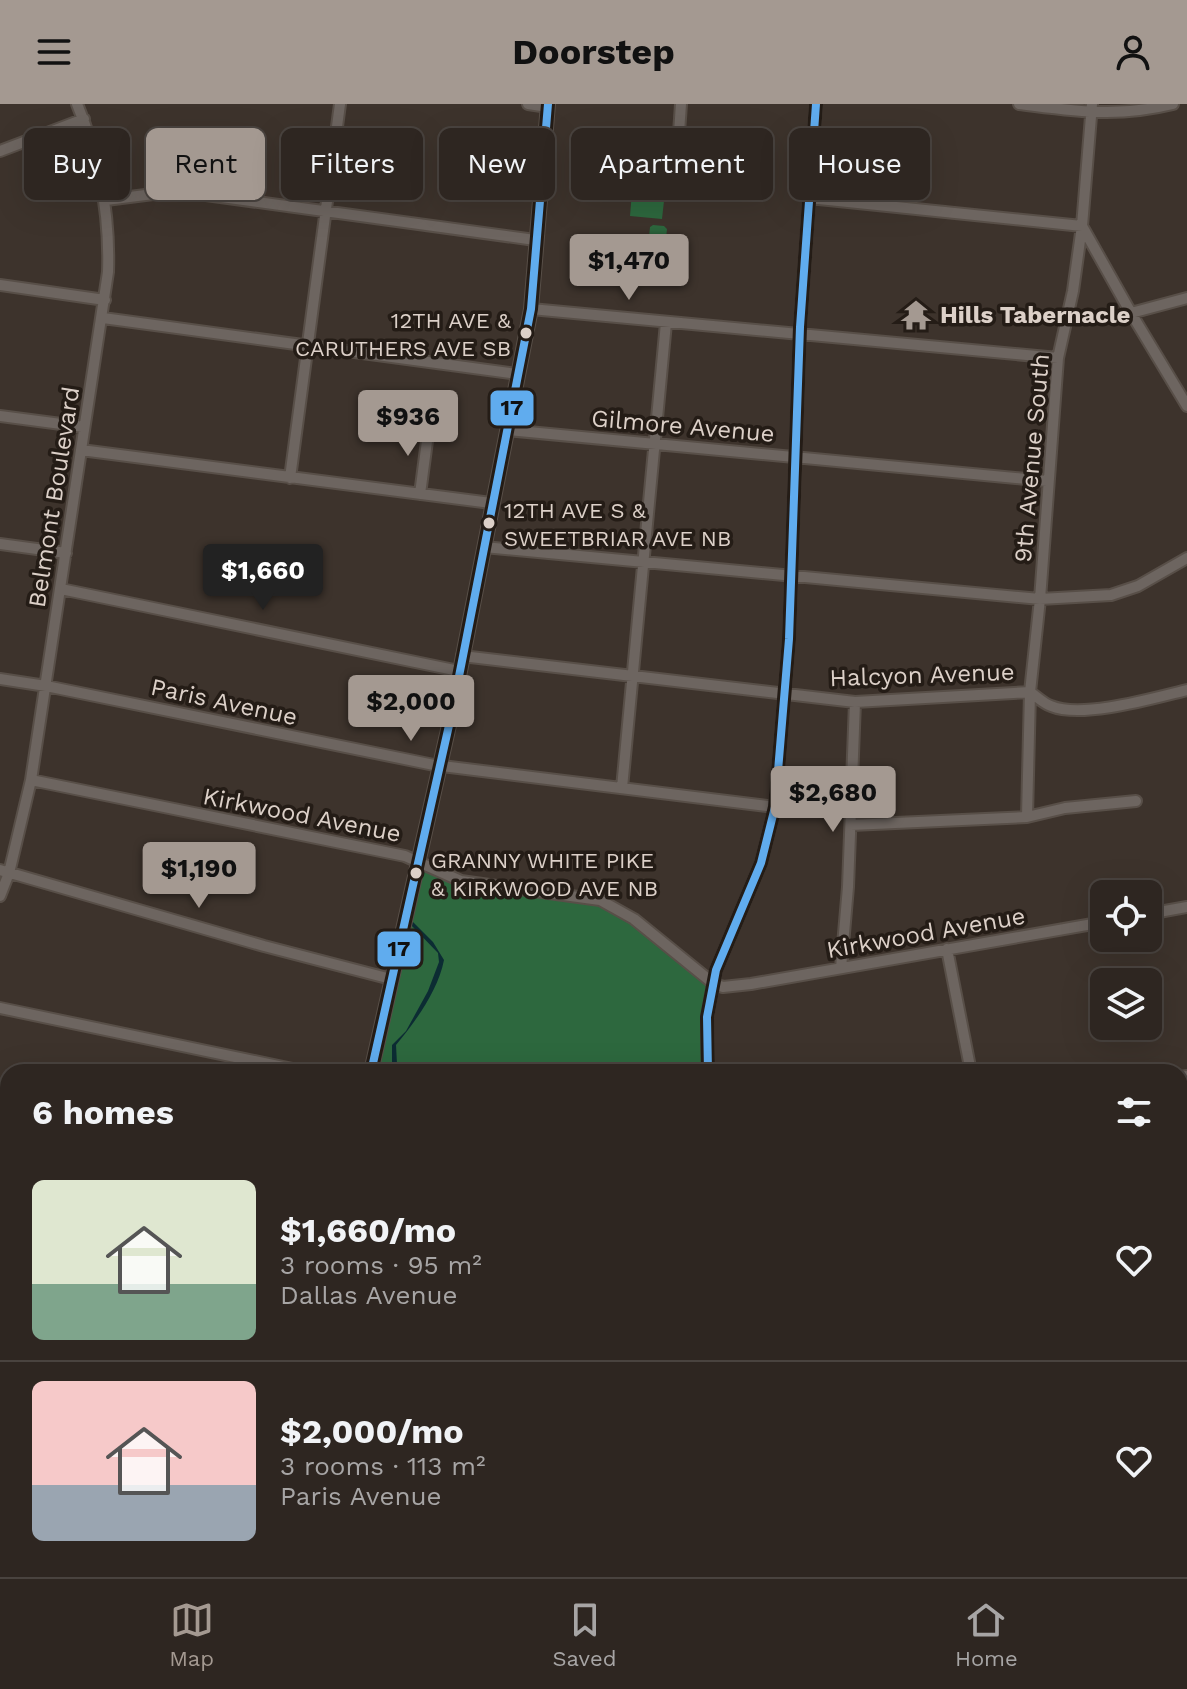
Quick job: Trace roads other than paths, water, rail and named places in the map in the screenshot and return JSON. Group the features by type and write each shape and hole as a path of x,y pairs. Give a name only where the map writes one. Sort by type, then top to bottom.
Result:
{"main road":[{"path":"373,1064 440,766 531,309 548,106"}],"street":[{"name":"Belmont Boulevard","path":"77,104 86,128"},
{"path":"290,478 340,104"},
{"path":"528,104 548,106"},
{"path":"679,128 681,104"},
{"path":"814,128 816,104"},
{"path":"1019,104 1133,113 1173,104"},
{"name":"9th Avenue South","path":"1027,817 1030,692 1058,358 1073,291 1082,226 1092,109"},
{"path":"0,151 84,119"},
{"path":"130,197 177,191 535,240"},
{"name":"Belmont Boulevard","path":"0,896 4,871 31,780 103,318 109,241 106,200"},
{"path":"708,1064 706,1025 716,970 761,863 775,807 791,575 800,334 809,200"},
{"path":"828,200 1082,226 1187,406"},
{"path":"0,285 105,300"},
{"path":"1131,313 1187,298"},
{"path":"531,309 1058,358"},
{"path":"103,318 517,374"},
{"path":"622,788 666,323"},
{"path":"0,416 84,427"},
{"path":"420,494 429,426"},
{"name":"Gilmore Avenue","path":"507,430 1047,481"},
{"path":"81,450 491,503"},
{"path":"0,544 66,553"},
{"path":"484,547 1040,599 1111,595 1138,586 1187,558"},
{"path":"61,589 459,671"},
{"name":"Halcyon Avenue","path":"462,656 855,702 1030,692 1051,707 1086,710 1187,690"},
{"name":"Paris Avenue","path":"0,679 440,766 775,807"},
{"path":"841,968 848,887 855,702"},
{"name":"Kirkwood Avenue","path":"31,780 405,856 461,881 600,900 634,919 714,984 732,987 1090,924"},
{"path":"851,825 1027,817 1065,808 1136,801"},
{"path":"4,871 391,979"},
{"path":"1162,911 1187,907"},
{"path":"947,949 969,1064"},
{"path":"0,1008 269,1064"}],"water":[{"path":"412,921 433,942 444,960 431,994 418,1016 396,1045 397,1064 394,1064 392,1045 406,1031 428,991 439,962 438,953 411,925"}],"place":[{"name":"Hills Tabernacle","path":"916,315"},
{"name":"12TH AVE & CARUTHERS AVE SB","path":"526,333"},
{"name":"12TH AVE S & SWEETBRIAR AVE NB","path":"489,523"},
{"name":"GRANNY WHITE PIKE & KIRKWOOD AVE NB","path":"416,873"}]}
